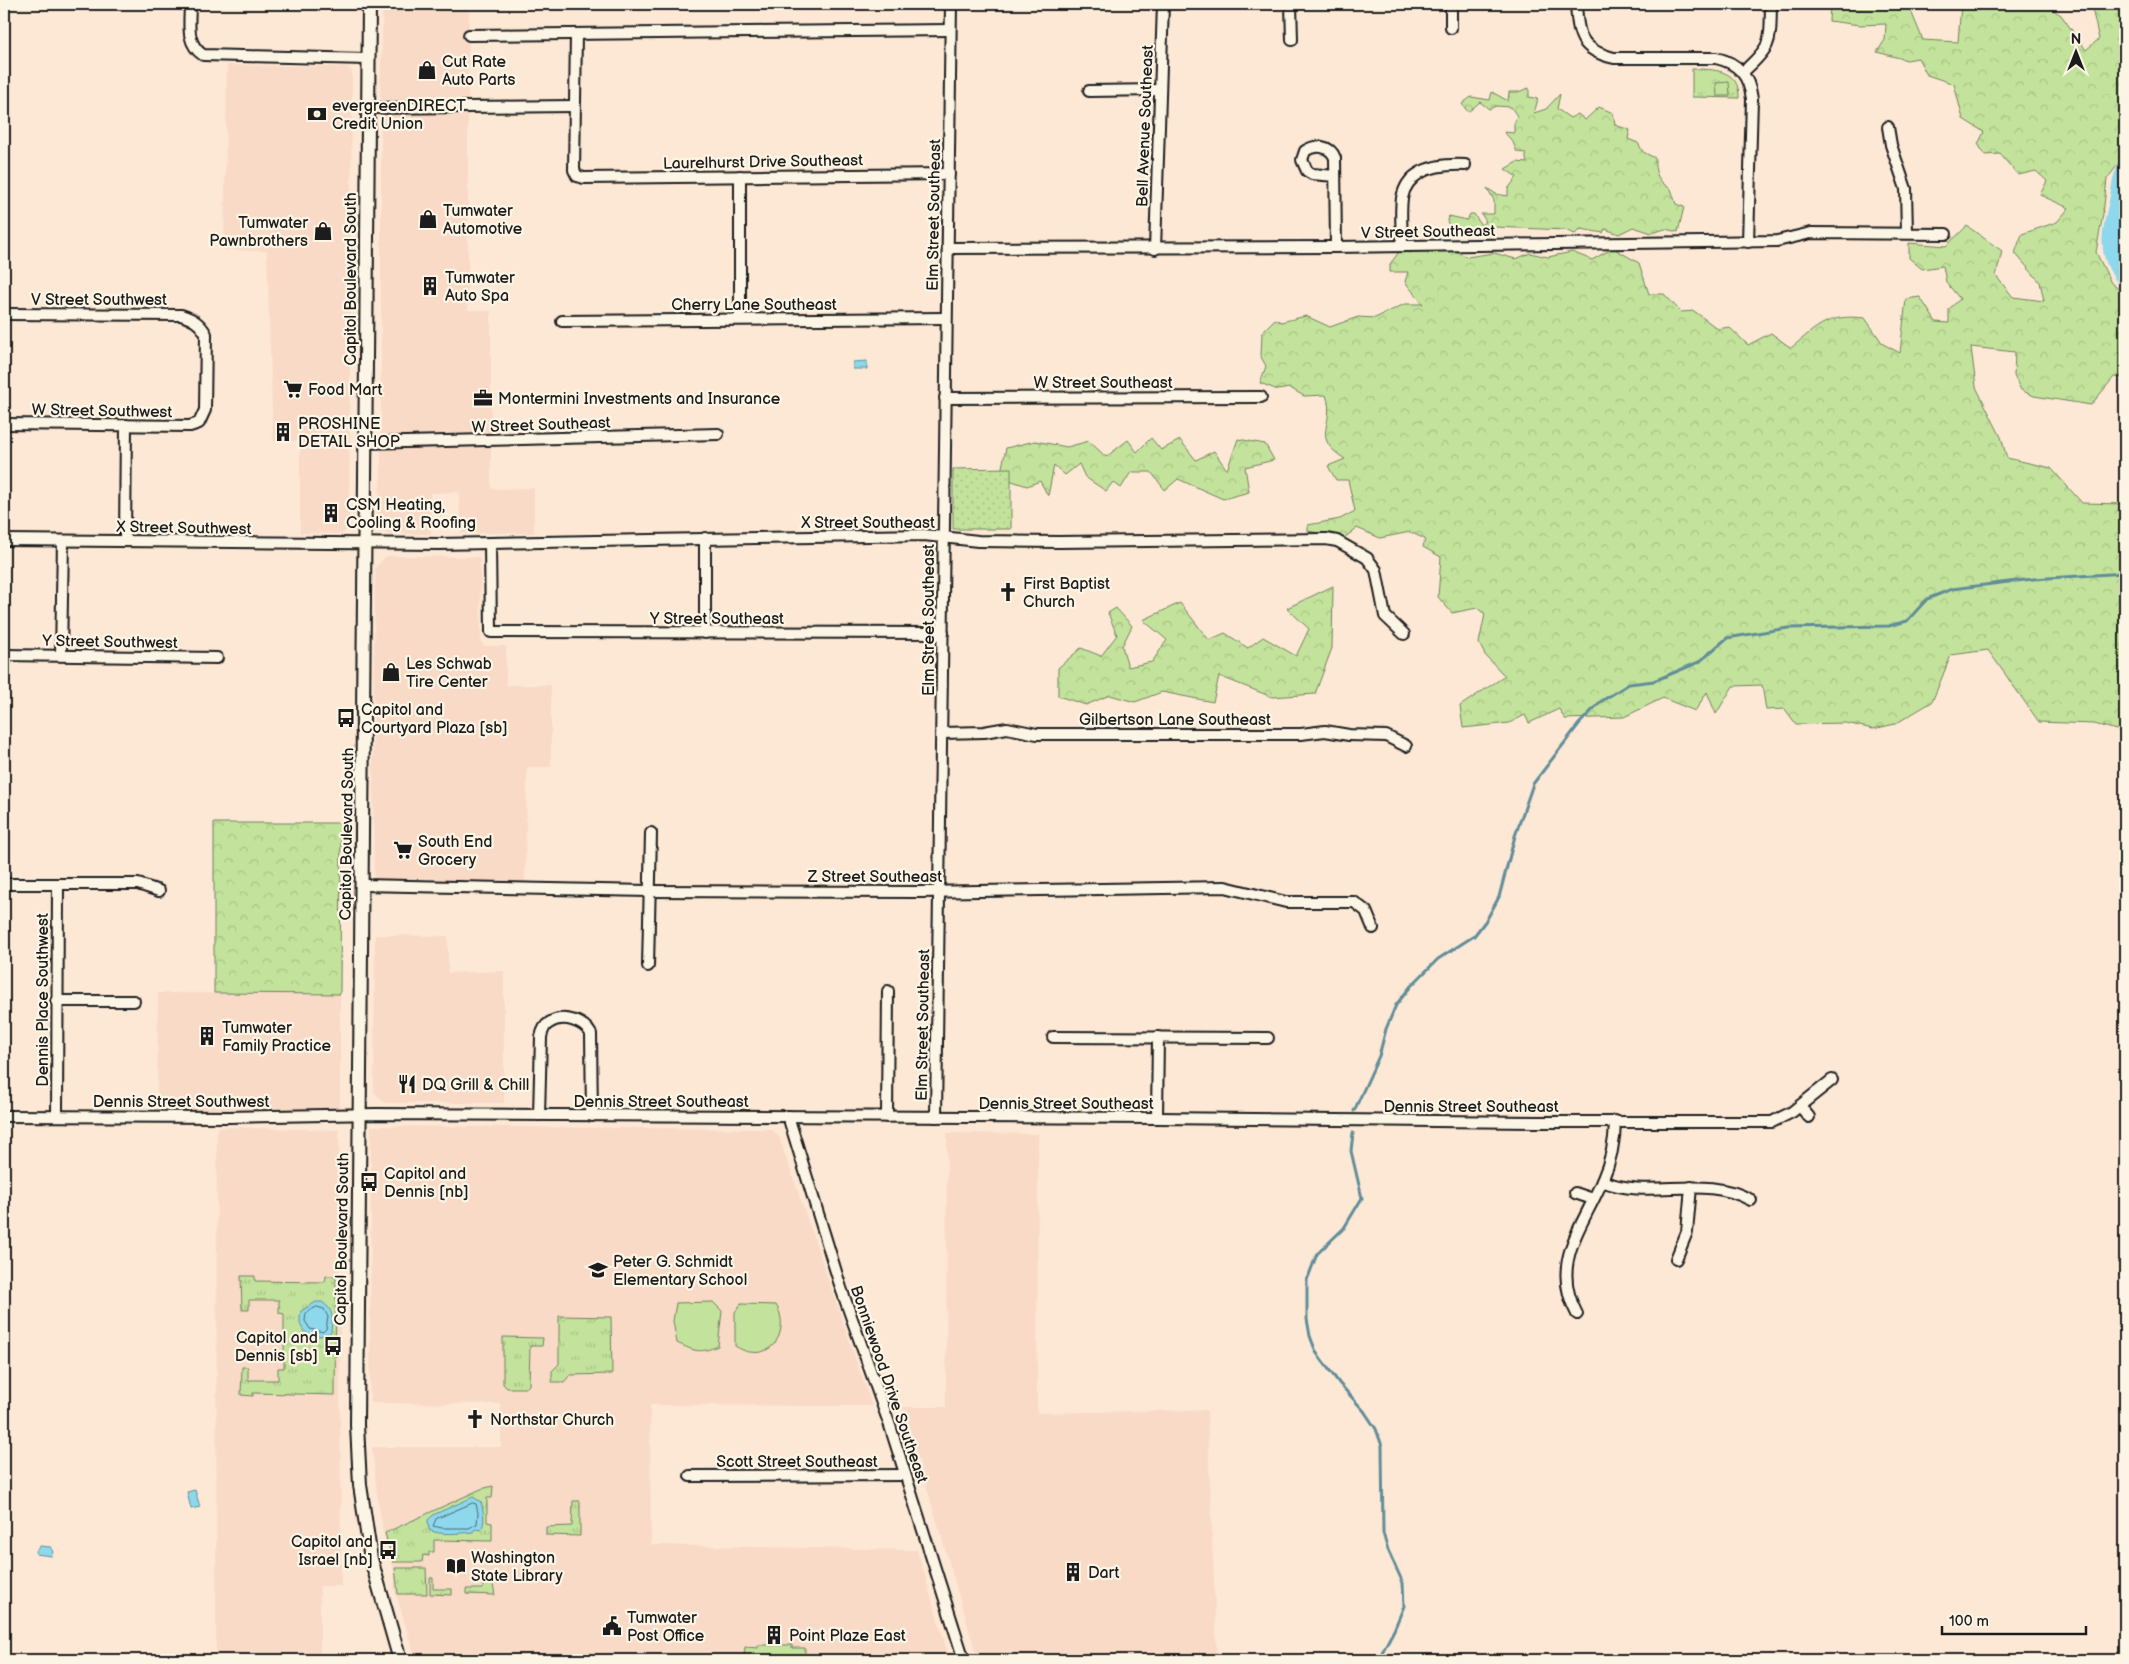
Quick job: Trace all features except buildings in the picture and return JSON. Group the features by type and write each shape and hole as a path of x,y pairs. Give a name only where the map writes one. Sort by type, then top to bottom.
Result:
{"main road":[{"name":"Capitol Boulevard South","path":"369,4 356,1425 360,1485 371,1559 400,1660"}],"street":[{"path":"190,4 190,42 194,49 203,55 368,59"},
{"name":"Elm Street Southeast","path":"936,1117 951,4"},
{"name":"Bell Avenue Southeast","path":"1155,249 1163,4"},
{"path":"1291,4 1292,40"},
{"path":"1451,4 1451,28"},
{"path":"1576,4 1577,24 1582,39 1592,50 1602,55 1614,58 1716,58 1727,60 1743,72 1748,79 1752,99 1748,242"},
{"path":"1743,72 1766,49 1770,34 1771,4"},
{"path":"469,35 950,30"},
{"path":"368,108 574,106 576,34"},
{"path":"1089,91 1159,90"},
{"name":"Laurelhurst Drive Southeast","path":"574,106 574,170 577,176 584,178 949,174"},
{"path":"1888,127 1891,145 1906,189 1907,233"},
{"path":"1402,245 1402,198 1411,181 1418,174 1437,166 1465,165"},
{"path":"740,176 740,319"},
{"path":"1334,176 1336,247"},
{"name":"V Street Southeast","path":"948,248 1155,249 1748,242 1777,241 1811,233 1946,234"},
{"name":"V Street Southwest","path":"4,314 181,315 193,319 202,326 206,334 205,410 200,423"},
{"name":"Cherry Lane Southeast","path":"562,321 946,318"},
{"name":"W Street Southeast","path":"945,398 1260,397"},
{"name":"W Street Southwest","path":"4,424 190,426 200,423"},
{"path":"125,541 126,425"},
{"name":"W Street Southeast","path":"365,443 718,434"},
{"name":"X Street Southeast","path":"364,544 924,535 978,541 1059,542 1326,539 1337,541 1368,558 1376,570 1385,616 1404,634"},
{"path":"705,538 705,633"},
{"name":"X Street Southwest","path":"4,540 364,544"},
{"path":"61,656 63,541"},
{"name":"Y Street Southeast","path":"490,543 491,632 943,633"},
{"name":"Y Street Southwest","path":"4,655 217,658"},
{"name":"Gilbertson Lane Southeast","path":"942,733 984,732 1007,728 1037,734 1301,734 1325,731 1349,735 1386,736 1406,746"},
{"path":"648,966 651,833"},
{"path":"4,884 138,884 159,891"},
{"name":"Dennis Place Southwest","path":"56,1116 58,884"},
{"name":"Z Street Southeast","path":"362,885 649,891 939,892 1225,887 1286,902 1354,902 1366,911 1373,928"},
{"path":"887,1117 888,992"},
{"path":"56,1000 134,1001"},
{"path":"539,1116 541,1037 549,1023 569,1020 580,1021 588,1027 591,1034 592,1116"},
{"path":"1053,1037 1268,1038"},
{"path":"1157,1118 1158,1037"},
{"path":"1809,1117 1800,1106 1832,1080"},
{"name":"Dennis Street Southeast","path":"359,1114 1772,1122 1800,1106"},
{"name":"Dennis Street Southwest","path":"4,1116 229,1117 359,1114"},
{"name":"Bonniewood Drive Southeast","path":"788,1116 841,1288 890,1426 964,1660"},
{"path":"1577,1314 1567,1292 1566,1263 1613,1152 1616,1121"},
{"path":"1602,1181 1626,1188 1722,1188 1739,1193 1751,1200"},
{"path":"1676,1259 1687,1232 1691,1187"},
{"path":"1575,1193 1593,1199"},
{"name":"Scott Street Southeast","path":"690,1476 905,1475"}],"shaded area":[{"path":"383,4 469,4 468,100 383,100 380,97"},
{"path":"227,65 347,67 351,70 352,74 349,520 347,530 341,534 300,533 300,441 273,441 267,251 224,250"},
{"path":"381,114 468,114 468,310 491,311 491,489 534,488 534,533 461,533 459,492 430,493 431,534 388,534 380,531 377,524 381,472"},
{"path":"386,556 480,557 481,642 484,646 506,646 506,685 551,685 551,767 527,767 525,887 374,885 375,568"},
{"path":"375,935 448,936 448,973 504,971 504,1103 385,1103 374,1092"},
{"path":"158,993 340,994 340,1113 157,1113"},
{"path":"371,1126 771,1129 779,1137 872,1406 650,1405 651,1545 917,1550 950,1660 416,1660 394,1588 395,1575 388,1547 385,1543 372,1447 501,1447 501,1404 370,1403"},
{"path":"217,1127 339,1130 341,1586 320,1586 320,1660 216,1660"},
{"path":"947,1133 1038,1134 1037,1413 1207,1410 1217,1660 978,1660 903,1407 946,1407"}],"green space":[{"path":"1830,4 1908,4 1923,40 1958,42 1961,4 2044,4 2061,15 2086,50 2099,39 2091,4 2125,4 2125,155 2107,179 2096,252 2111,283 2125,294 2125,378 2114,377 2091,405 2034,396 2021,390 2014,376 2015,352 1971,347 1976,387 2001,437 2007,458 2051,468 2082,503 2125,504 2125,732 2094,724 2039,722 1988,650 1951,655 1932,702 1895,724 1873,729 1846,723 1796,724 1785,709 1766,710 1762,685 1733,686 1716,714 1707,692 1695,711 1663,698 1624,717 1565,719 1559,709 1529,723 1525,715 1509,723 1463,728 1460,706 1505,676 1485,655 1479,643 1485,614 1477,608 1452,613 1438,597 1441,557 1423,547 1425,539 1410,532 1380,538 1357,528 1344,538 1308,531 1308,525 1340,519 1355,511 1348,480 1336,480 1328,466 1345,459 1328,444 1326,437 1328,405 1326,395 1304,396 1290,388 1278,390 1260,383 1266,366 1261,357 1262,332 1275,319 1281,322 1306,316 1330,327 1358,317 1375,318 1405,304 1423,304 1405,282 1408,272 1390,272 1390,264 1402,248 1451,248 1467,257 1494,253 1516,259 1530,253 1548,257 1572,252 1592,260 1613,248 1639,263 1649,294 1664,294 1681,312 1694,311 1718,329 1729,327 1748,345 1771,333 1791,348 1824,323 1852,317 1865,318 1883,344 1900,353 1906,299 1920,297 1936,322 1949,323 1949,309 1960,299 1946,282 1943,266 1922,269 1909,258 1909,243 1946,246 1967,226 2002,251 1996,276 2013,297 2044,301 2040,282 2015,253 2022,234 2057,222 2069,208 2040,195 2047,181 2036,171 2018,175 2000,154 1985,155 1978,144 1984,132 1963,119 1954,84 1927,75 1918,58 1907,60 1877,52 1885,40 1886,24 1860,25 1829,21"},
{"path":"1692,69 1708,69 1730,76 1738,88 1739,98 1692,97"},
{"path":"1729,82 1730,96 1717,96 1716,83"},
{"path":"1529,88 1529,97 1538,99 1534,113 1546,109 1560,94 1557,109 1570,118 1578,114 1585,120 1599,107 1613,113 1615,125 1630,130 1628,139 1638,143 1643,152 1655,158 1655,168 1660,180 1671,189 1676,204 1684,207 1678,232 1665,229 1652,233 1633,227 1619,234 1605,229 1603,233 1581,229 1575,234 1565,230 1494,227 1488,236 1474,228 1456,233 1447,222 1449,216 1467,220 1470,214 1474,214 1481,225 1486,221 1481,214 1494,214 1494,200 1487,188 1496,194 1508,196 1508,189 1517,177 1505,169 1517,162 1527,163 1525,153 1517,152 1513,142 1504,132 1514,133 1514,124 1517,116 1511,107 1496,106 1489,109 1480,102 1468,112 1462,104 1471,97 1490,100 1492,92 1508,101 1509,92 1518,92"},
{"path":"1151,438 1161,450 1180,440 1196,460 1214,451 1227,470 1238,439 1265,444 1274,460 1245,467 1249,492 1223,499 1178,479 1165,490 1151,472 1131,472 1121,488 1113,482 1106,491 1085,477 1079,464 1065,475 1054,465 1048,496 1040,481 1027,486 1000,477 1006,448 1035,441 1067,447 1089,441 1106,457 1128,440 1137,452"},
{"path":"1011,468 1011,529 953,529 953,469"},
{"path":"1333,586 1332,648 1315,694 1272,697 1219,676 1213,702 1162,692 1135,702 1110,695 1086,705 1058,696 1058,668 1081,648 1101,656 1117,635 1108,613 1116,608 1132,626 1122,646 1128,667 1152,662 1167,640 1143,620 1180,603 1209,640 1225,633 1248,648 1263,637 1296,656 1309,629 1287,608"},
{"path":"214,823 341,823 340,994 214,993"},
{"path":"241,1276 255,1276 255,1281 325,1282 326,1276 336,1276 335,1395 253,1393 253,1396 241,1395 242,1367 248,1367 248,1380 278,1380 278,1368 284,1368 284,1314 279,1313 279,1300 249,1300 249,1310 242,1310"},
{"path":"713,1302 722,1311 718,1346 701,1351 677,1343 673,1321 676,1303"},
{"path":"741,1304 776,1305 780,1313 781,1330 774,1345 767,1350 748,1352 735,1346 735,1312"},
{"path":"559,1316 611,1317 612,1374 570,1375 564,1382 552,1382 552,1371 559,1364"},
{"path":"503,1337 543,1338 542,1346 530,1346 529,1385 526,1388 507,1388 503,1384"},
{"path":"493,1486 492,1498 487,1498 487,1522 492,1523 492,1541 434,1540 434,1552 429,1552 429,1556 423,1555 422,1562 393,1562 385,1533 481,1489"},
{"path":"573,1501 580,1501 580,1536 546,1535 546,1527 572,1526"},
{"path":"395,1568 426,1568 427,1594 398,1594"},
{"path":"430,1578 433,1578 433,1589 452,1589 452,1595 430,1594"},
{"path":"483,1579 492,1579 495,1595 466,1594 466,1589 483,1589"},
{"path":"758,1645 792,1645 792,1648 805,1648 805,1657 818,1657 818,1660 732,1660 732,1657 744,1656 745,1647 758,1648"}],"water":[{"path":"867,361 867,369 853,369 853,362"},
{"path":"316,1302 322,1302 331,1312 331,1332 328,1334 316,1336 308,1334 300,1324 301,1311"},
{"path":"195,1490 200,1507 191,1509 187,1492"},
{"path":"473,1497 481,1502 482,1505 484,1520 481,1530 475,1529 473,1532 451,1534 429,1530 428,1520 433,1515"},
{"path":"40,1546 51,1547 53,1552 51,1556 36,1554"}],"waterway":[{"path":"2125,171 2113,223 2111,242 2114,260 2125,278"},
{"path":"1354,1111 1379,1056 1386,1029 1396,1005 1411,986 1438,959 1474,936 1487,919 1499,897 1515,836 1533,784 1579,724 1600,702 1629,684 1654,681 1699,662 1727,638 1788,628 1889,626 1907,621 1927,599 1952,589 2033,579 2125,573"},
{"path":"1353,1133 1351,1151 1362,1198 1344,1228 1317,1254 1307,1280 1307,1319 1310,1336 1316,1352 1339,1383 1364,1411 1376,1429 1382,1446 1383,1533 1388,1550 1403,1583 1404,1606 1378,1660"}],"place":[{"name":"Cut Rate Auto Parts","path":"427,70"},
{"name":"evergreenDIRECT Credit Union","path":"317,114"},
{"name":"Tumwater Automotive","path":"428,219"},
{"name":"Tumwater Pawnbrothers","path":"323,231"},
{"name":"Tumwater Auto Spa","path":"430,286"},
{"name":"Food Mart","path":"293,389"},
{"name":"Montermini Investments and Insurance","path":"483,398"},
{"name":"PROSHINE DETAIL SHOP","path":"283,432"},
{"name":"CSM Heating, Cooling & Roofing","path":"331,513"},
{"name":"First Baptist Church","path":"1008,592"},
{"name":"Les Schwab Tire Center","path":"391,672"},
{"name":"Capitol and Courtyard Plaza [sb]","path":"346,718"},
{"name":"South End Grocery","path":"403,850"},
{"name":"Tumwater Family Practice","path":"207,1036"},
{"name":"DQ Grill & Chill","path":"407,1084"},
{"name":"Capitol and Dennis [nb]","path":"369,1182"},
{"name":"Peter G. Schmidt Elementary School","path":"598,1270"},
{"name":"Capitol and Dennis [sb]","path":"333,1346"},
{"name":"Northstar Church","path":"475,1419"},
{"name":"Capitol and Israel [nb]","path":"388,1550"},
{"name":"Washington State Library","path":"456,1566"},
{"name":"Dart","path":"1073,1572"},
{"name":"Tumwater Post Office","path":"612,1626"},
{"name":"Point Plaze East","path":"774,1635"}]}
